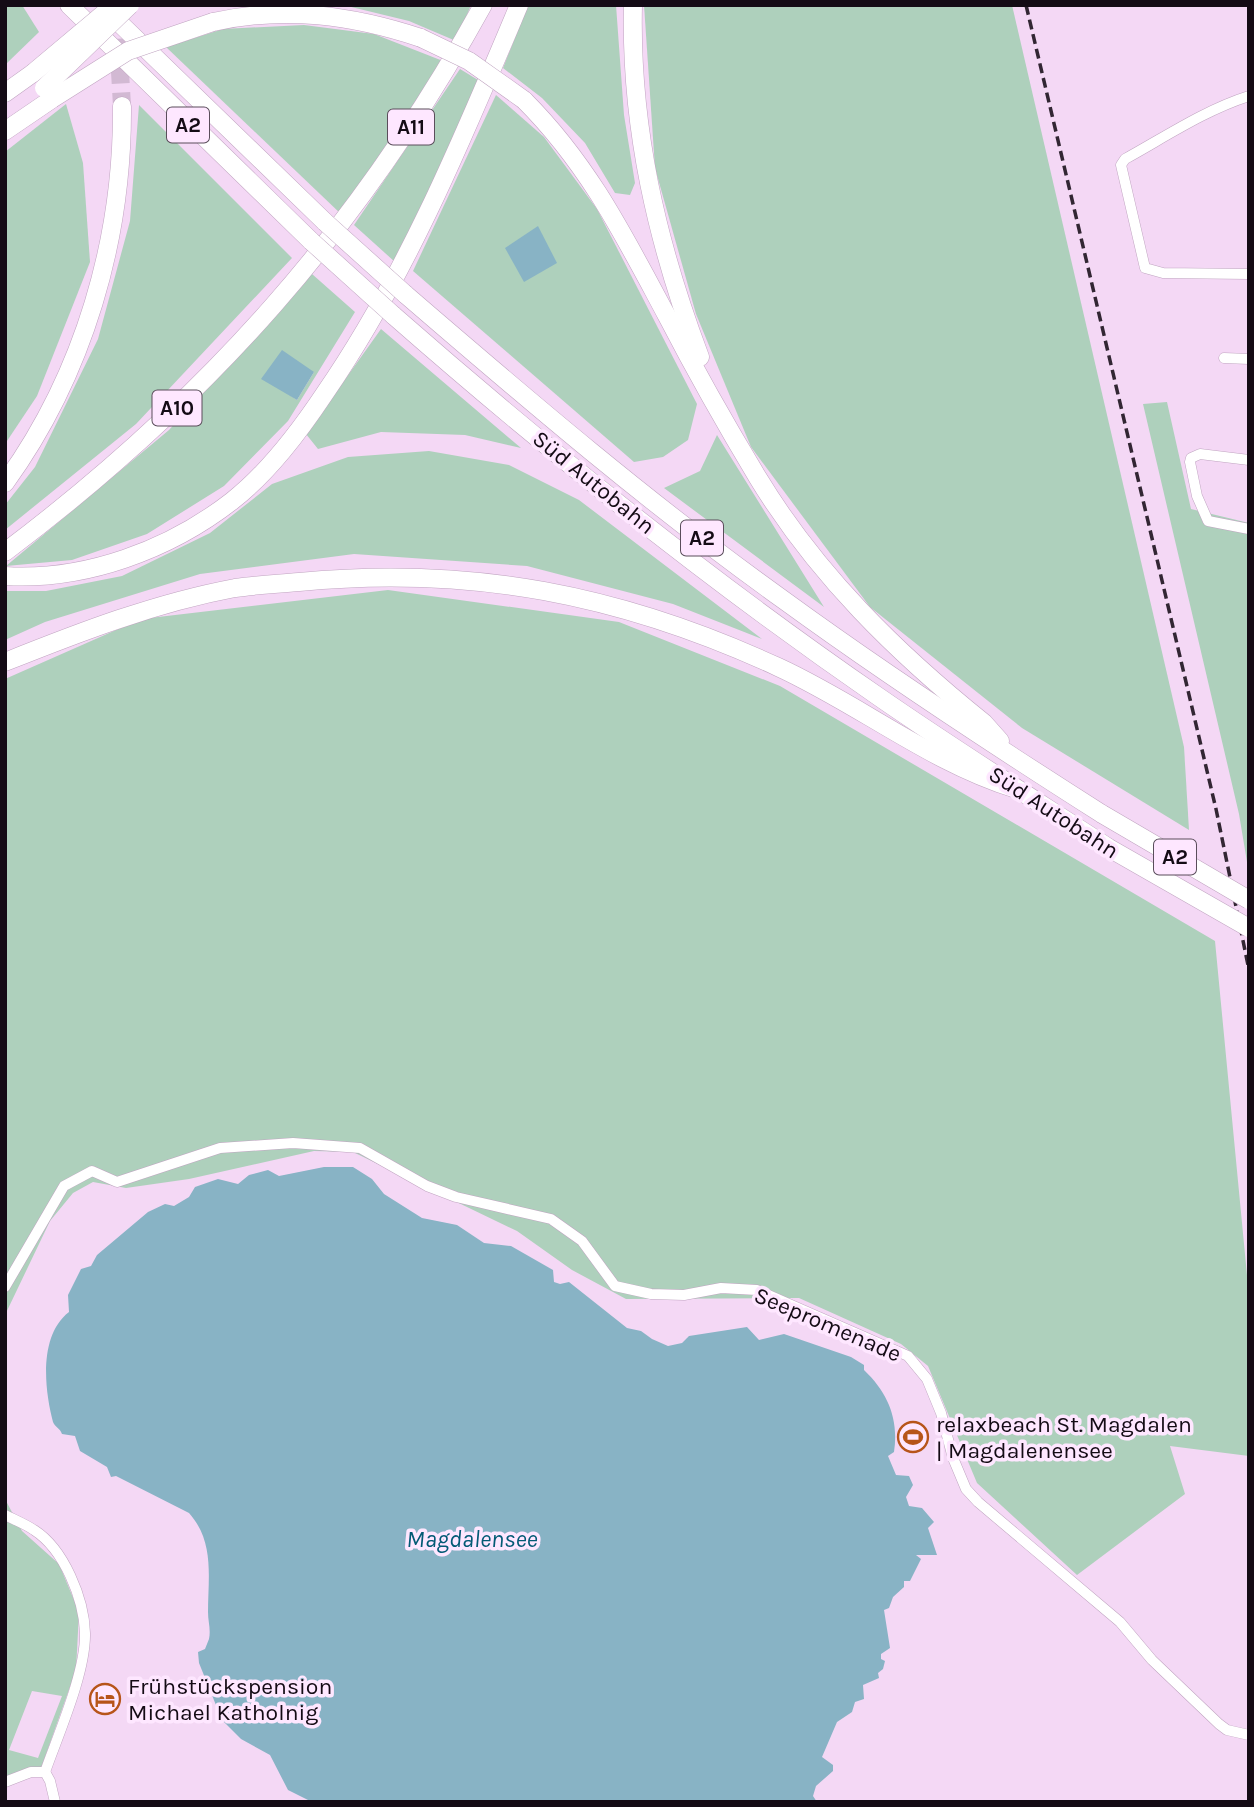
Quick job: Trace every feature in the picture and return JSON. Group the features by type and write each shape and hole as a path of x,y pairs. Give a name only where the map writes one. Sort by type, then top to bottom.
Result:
{"highway":[{"name":"Süd Autobahn","path":"69,5 310,241 393,315 610,497 765,615 879,697 1109,848 1249,928"},
{"name":"Süd Autobahn","path":"102,5 325,222 405,294 618,474 751,576 927,701 1102,814 1249,900"},
{"path":"5,93 114,5"},
{"path":"5,130 48,94 130,5"},
{"name":"A11","path":"329,243 380,175 440,83 483,5"},
{"path":"5,576 64,574 144,552 191,528 232,501 297,434 342,369 415,239 519,5"},
{"path":"633,5 632,52 639,134 657,229 683,313 717,403"},
{"path":"48,94 128,51 213,22 258,15 319,14 371,23 421,38 469,61 524,100 581,163 618,222 668,319 759,478 808,551 868,621 984,723 1016,760"},
{"path":"5,483 49,412 72,366 89,317 110,239 119,180 122,106"},
{"name":"A10","path":"5,552 104,474 196,392 268,316 329,243"},
{"path":"5,662 92,626 236,588 367,575 467,579 557,591 635,611 708,637 780,667 979,778 1017,789"}],"street":[{"path":"1249,96 1226,104 1182,127 1125,159 1121,165 1145,268 1163,273 1249,274"},
{"path":"1224,358 1249,359"},
{"path":"1249,460 1200,454 1191,458 1197,496 1208,521 1249,529"},
{"name":"Seepromenade","path":"5,1287 64,1186 92,1171 117,1182 220,1148 293,1143 360,1148 427,1186 456,1197 551,1219 582,1241 615,1286 651,1294 684,1295 720,1288 757,1290 908,1356 927,1379 941,1413 953,1458 972,1495 1120,1622 1152,1660 1219,1724 1227,1730 1249,1735"},
{"path":"5,1516 36,1530 58,1556 77,1595 85,1634 78,1672 45,1773"},
{"path":"5,1782 31,1772 45,1773"},
{"path":"45,1773 50,1781 55,1802"}],"green space":[{"path":"5,5 22,5 39,32 5,65"},
{"path":"343,5 471,5 456,41 409,21"},
{"path":"528,5 616,5 624,115 635,183 630,195 615,193 585,143 542,98 503,68"},
{"path":"644,5 1012,5 1184,747 1189,830 1022,728 870,607 751,447 696,314 655,168"},
{"path":"304,25 374,34 443,61 342,215 166,47 223,29"},
{"path":"460,69 478,80 441,171 395,262 354,225"},
{"path":"496,95 544,137 597,209 697,404 688,440 663,457 634,462 413,271"},
{"path":"66,104 83,163 90,262 37,396 5,444 5,152"},
{"path":"139,105 292,258 136,424 5,530 5,505 35,467 98,339 130,221"},
{"path":"312,274 355,312 288,421 224,486 147,534 72,560 6,566 169,430","holes":["314,372 297,400 272,383"]},
{"path":"381,329 521,448 465,435 381,432 318,449 306,434"},
{"path":"1167,402 1191,509 1249,523 1249,874 1239,814 1143,404"},
{"path":"717,435 824,607 664,488 700,471"},
{"path":"429,451 509,465 579,500 762,639 673,604 527,566 354,554 200,574 45,622 5,640 5,591 46,591 122,576 210,533 272,484 348,457"},
{"path":"388,590 619,622 780,686 1215,941 1249,1296 1249,1456 1170,1446 1185,1494 1077,1575 977,1483 928,1366 901,1344 799,1298 626,1299 572,1270 517,1231 353,1152 314,1151 189,1179 126,1188 93,1182 73,1193 50,1221 5,1315 5,679 141,619"},
{"path":"5,1499 22,1531 59,1564 79,1612 76,1670 40,1771 5,1778","holes":["32,1691 62,1696 38,1758 9,1750"]}],"water":[{"path":"538,226 557,263 524,282 505,248"},
{"path":"282,350 314,372 297,400 261,379"},
{"name":"Magdalensee","path":"324,1167 353,1167 372,1179 384,1194 422,1218 457,1225 484,1243 511,1246 553,1270 554,1282 569,1282 627,1328 641,1331 668,1346 682,1343 689,1336 747,1327 759,1340 784,1334 851,1357 864,1365 864,1370 885,1397 893,1418 894,1452 888,1456 896,1475 909,1476 913,1485 906,1497 909,1506 922,1508 934,1522 928,1528 937,1555 916,1555 921,1559 910,1581 904,1581 904,1587 893,1597 889,1608 884,1610 890,1648 881,1654 881,1659 885,1661 883,1669 878,1673 879,1678 863,1685 864,1699 855,1702 852,1712 837,1722 822,1757 833,1765 833,1771 816,1786 813,1796 817,1802 312,1802 288,1790 270,1755 241,1739 222,1720 199,1663 198,1652 205,1649 210,1632 209,1573 203,1536 189,1513 116,1476 111,1477 107,1467 80,1451 75,1436 62,1434 53,1422 47,1394 48,1348 59,1322 69,1312 68,1295 81,1269 91,1266 97,1255 148,1212 165,1204 174,1206 189,1197 195,1187 218,1179 238,1184 249,1175 268,1170 279,1176"}],"tunnel":[{"path":"114,12 122,106"}],"railway":[{"path":"1026,5 1216,809 1249,970"}],"place":[{"name":"relaxbeach St. Magdalen | Magdalenensee","path":"913,1437"},
{"name":"Frühstückspension Michael Katholnig","path":"105,1699"}]}
